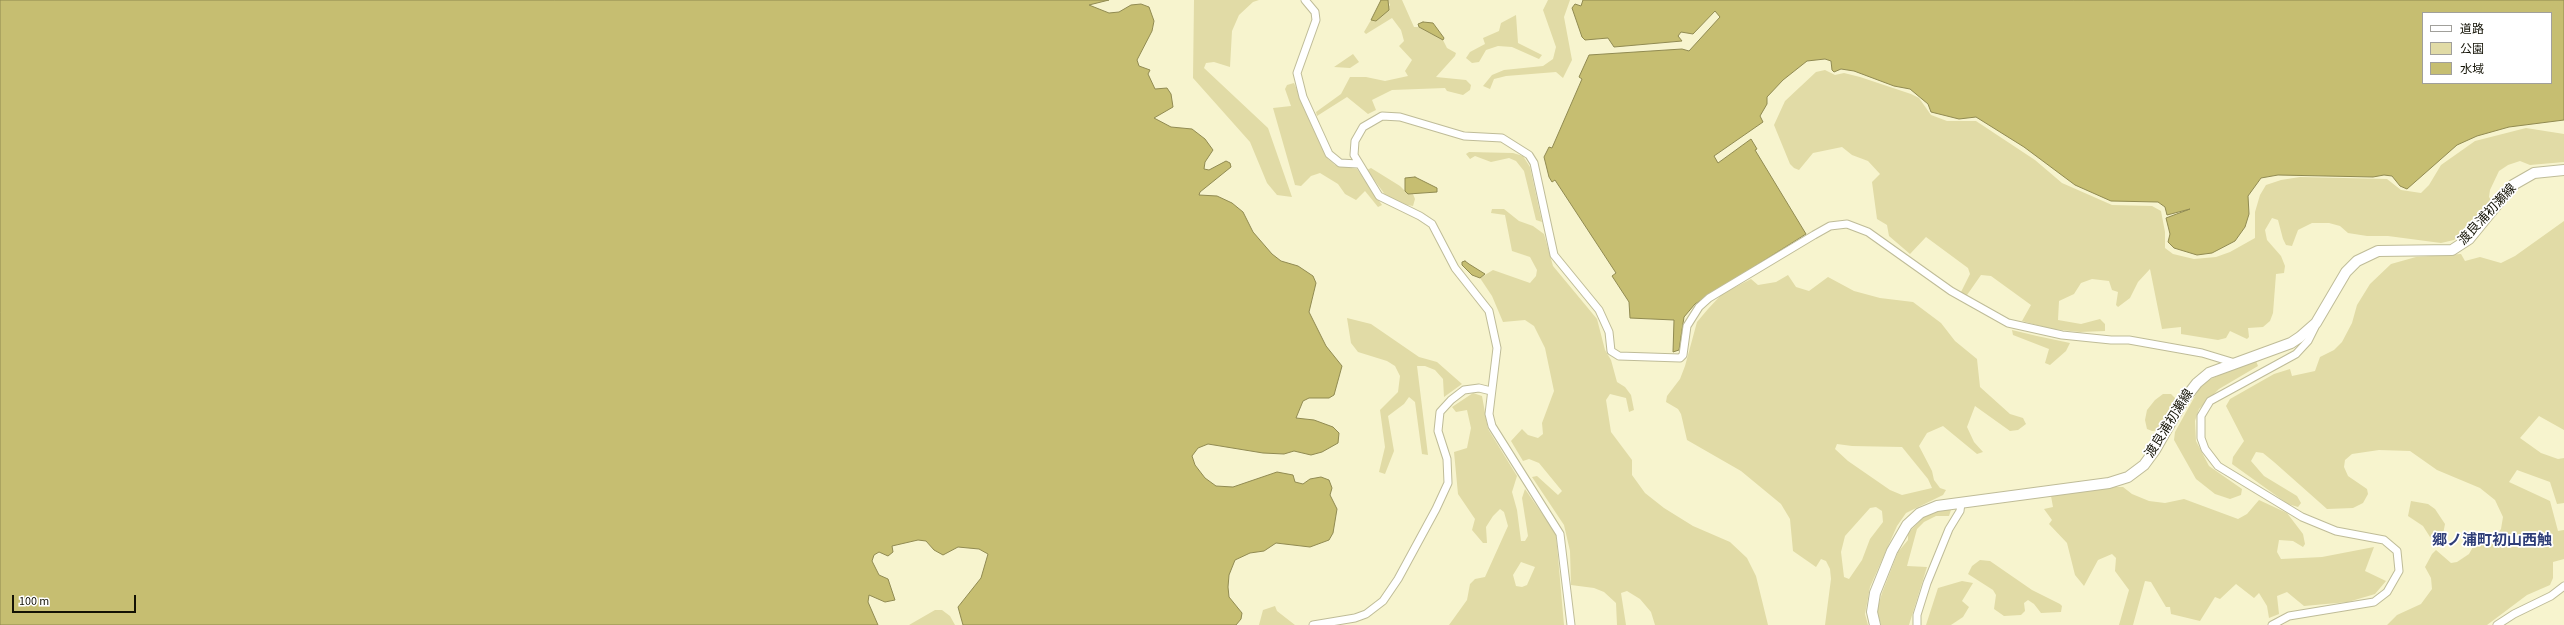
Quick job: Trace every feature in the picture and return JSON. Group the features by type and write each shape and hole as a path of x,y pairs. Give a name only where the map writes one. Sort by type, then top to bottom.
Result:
{"main road":[{"name":"渡良浦初瀬線","path":"1875,625 1872,612 1875,593 1892,551 1907,525 1920,513 1932,508 2108,483 2128,477 2137,472 2155,450 2183,401 2197,383 2209,373 2291,343 2316,323 2346,272 2364,256 2378,251 2452,250 2469,239 2513,185 2534,173 2564,170"}],"street":[{"path":"1305,0 1315,12 1316,20 1297,79 1329,154 1340,163 1358,164"},
{"path":"1571,625 1560,534 1492,426 1489,414 1490,391 1497,348 1489,311 1455,268 1432,224 1379,196 1358,164 1354,148 1359,134 1372,121 1391,115 1464,136 1502,138 1522,149 1534,163 1554,255 1599,310 1609,332 1611,351 1619,356 1680,358 1683,355 1687,326 1699,307 1708,298 1830,226 1846,224 1868,232 1951,291 2008,323 2062,335 2111,340 2129,340 2202,353 2235,363"},
{"path":"2272,625 2289,616 2348,608 2374,602 2388,592 2399,571 2398,551 2384,540 2336,531 2302,517 2218,466 2204,449 2201,438 2201,416 2210,401 2296,354 2308,341 2316,323"},
{"path":"1313,625 1355,618 1366,614 1383,601 1398,579 1436,509 1448,483 1447,460 1438,431 1440,412 1451,400 1464,390 1479,388 1490,391"},
{"path":"1917,625 1917,615 1927,583 1949,529 1960,511 1961,503"},
{"path":"2497,625 2514,614 2551,596 2564,586"}],"green space":[{"path":"1194,0 1259,0 1253,2 1239,15 1232,31 1230,67 1214,62 1206,63 1204,68 1268,128 1292,197 1277,195 1267,183 1250,142 1193,78"},
{"path":"1388,0 1402,0 1414,27 1419,27 1443,40 1447,48 1456,53 1436,77 1466,80 1471,85 1470,90 1463,95 1447,91 1445,88 1392,90 1372,100 1376,110 1368,114 1347,97 1317,116 1316,112 1341,94 1350,77 1366,77 1385,81 1408,76 1405,71 1412,60 1399,46 1404,41 1401,30 1392,18 1366,34 1364,32 1371,20 1376,21 1390,5"},
{"path":"1548,0 1570,0 1564,17 1572,60 1563,78 1556,72 1506,76 1494,79 1490,89 1483,86 1492,75 1504,70 1543,66 1553,59 1556,47 1543,10"},
{"path":"1516,15 1518,43 1542,55 1539,59 1512,47 1498,46 1486,50 1479,62 1472,63 1466,58 1470,52 1485,44 1483,38 1499,31 1501,23"},
{"path":"1353,54 1359,62 1350,68 1334,67"},
{"path":"1825,70 1835,75 1844,73 1860,77 1911,94 1919,98 1931,115 1947,121 1976,121 2035,160 2062,183 2112,205 2152,206 2161,211 2165,232 2165,248 2173,254 2194,259 2216,257 2230,252 2255,238 2255,212 2260,195 2266,185 2281,180 2300,177 2387,179 2401,190 2421,193 2429,185 2441,165 2475,141 2526,128 2564,134 2564,162 2530,165 2520,161 2508,165 2499,171 2490,190 2489,197 2491,200 2478,217 2454,240 2441,243 2388,236 2367,236 2348,233 2340,226 2329,223 2312,223 2298,230 2292,246 2286,245 2278,220 2272,218 2265,230 2267,240 2281,256 2285,266 2284,273 2276,274 2273,313 2270,321 2263,327 2248,328 2249,337 2247,339 2230,331 2226,338 2218,340 2181,334 2181,327 2162,329 2150,269 2138,282 2130,298 2118,307 2116,305 2118,292 2112,290 2109,281 2092,279 2081,283 2074,294 2059,301 2058,320 2081,324 2100,319 2105,324 2105,331 2080,332 2052,329 2022,321 2031,305 1991,276 1981,275 1967,295 1964,295 1961,292 1970,274 1968,268 1926,237 1910,254 1889,236 1887,225 1877,219 1872,182 1880,174 1868,161 1852,155 1842,147 1813,153 1799,170 1790,164 1774,125 1785,101 1816,72"},
{"path":"1294,83 1328,159 1335,165 1357,169 1382,205 1378,207 1365,191 1356,200 1345,194 1338,184 1320,173 1311,176 1301,186 1295,185 1273,108 1291,106 1285,89 1287,85"},
{"path":"1469,152 1513,153 1523,156 1530,167 1542,222 1536,220 1524,171 1516,161 1509,158 1491,162 1475,156 1470,159 1466,154"},
{"path":"1371,168 1400,186 1408,194 1413,194 1415,199 1413,206 1401,204 1386,196 1367,170"},
{"path":"1492,209 1504,209 1519,221 1533,226 1544,234 1553,266 1597,319 1605,350 1611,360 1617,382 1625,387 1631,395 1634,410 1629,412 1626,398 1610,394 1606,400 1611,432 1632,460 1632,475 1645,493 1664,508 1693,526 1730,542 1747,558 1756,576 1768,625 1655,625 1651,612 1640,599 1627,591 1621,593 1626,625 1617,625 1616,603 1604,592 1594,588 1571,585 1570,551 1564,525 1532,477 1537,476 1558,495 1562,491 1539,463 1529,459 1523,461 1511,441 1522,429 1528,435 1538,438 1543,434 1542,423 1554,391 1545,348 1534,326 1525,320 1503,322 1492,296 1480,278 1493,270 1530,283 1536,276 1537,270 1530,257 1512,251 1505,215 1491,213"},
{"path":"2564,221 2564,430 2539,416 2520,438 2541,453 2558,459 2564,458 2564,503 2557,504 2550,482 2517,470 2509,482 2550,501 2558,531 2564,530 2564,559 2553,562 2553,578 2550,585 2527,595 2487,625 2387,625 2397,615 2421,604 2432,589 2431,578 2425,567 2436,550 2451,563 2457,562 2469,554 2478,538 2486,544 2496,536 2501,529 2503,517 2495,500 2480,488 2437,470 2410,451 2379,450 2352,454 2345,460 2344,467 2348,476 2367,489 2368,494 2363,503 2353,508 2327,509 2263,453 2256,452 2251,461 2264,476 2297,496 2301,503 2298,507 2288,504 2232,464 2233,457 2244,441 2226,406 2230,399 2274,374 2290,369 2292,376 2315,371 2320,357 2334,350 2342,342 2352,323 2357,305 2370,284 2391,264 2416,257 2461,254 2465,261 2480,257 2501,263 2515,256"},
{"path":"1788,275 1796,287 1809,291 1828,277 1854,291 1880,298 1913,302 1941,323 1955,341 1977,359 1980,387 2010,414 2023,418 2026,424 2018,430 2010,431 1975,406 1967,427 1974,442 1983,452 1977,454 1943,426 1927,433 1919,446 1932,471 1934,480 1940,488 1946,490 1943,495 1906,513 1897,526 1870,587 1865,614 1868,625 1825,625 1831,579 1830,569 1826,561 1821,559 1816,567 1793,551 1790,519 1781,504 1741,471 1687,440 1681,414 1678,409 1666,402 1667,396 1680,379 1697,322 1708,309 1722,294 1751,279 1758,285 1776,282","holes":["1837,444 1852,446 1902,447 1928,479 1932,488 1902,495 1890,490 1848,461 1835,449","1876,507 1882,511 1883,522 1870,539 1862,560 1849,579 1844,577 1841,552 1845,536 1870,508"]},
{"path":"1347,318 1371,324 1419,357 1437,362 1462,384 1444,397 1443,379 1435,370 1425,366 1417,366 1428,455 1422,454 1415,402 1409,397 1404,404 1388,416 1394,451 1385,474 1379,472 1385,447 1380,410 1398,392 1400,376 1395,366 1387,361 1358,352 1351,343"},
{"path":"2012,330 2070,343 2066,351 2050,365 2045,363 2049,349 2013,335"},
{"path":"2256,361 2258,366 2219,389 2199,409 2195,421 2196,441 2209,466 2242,489 2241,495 2230,499 2215,494 2196,479 2174,440 2175,432 2200,387 2209,380 2244,363"},
{"path":"1473,393 1482,396 1488,429 1517,476 1512,492 1517,510 1521,541 1525,541 1528,536 1522,498 1525,489 1556,534 1564,625 1449,625 1467,600 1470,584 1475,579 1485,577 1508,526 1504,512 1500,509 1493,516 1486,527 1487,543 1483,543 1472,530 1475,519 1458,494 1454,452 1467,448 1471,428 1467,410 1456,412 1452,407","holes":["1521,562 1535,567 1527,585 1522,587 1516,586 1513,575"]},
{"path":"2163,394 2171,394 2175,398 2176,403 2161,430 2152,431 2147,429 2145,420 2147,410 2155,400"},
{"path":"2123,487 2132,494 2149,501 2165,503 2184,499 2238,519 2247,514 2259,500 2287,513 2303,534 2305,544 2303,547 2293,541 2279,540 2277,552 2281,559 2322,557 2374,547 2365,571 2386,581 2375,594 2348,602 2304,606 2287,592 2277,596 2279,614 2269,618 2267,606 2259,593 2254,598 2236,584 2220,599 2215,597 2200,621 2171,614 2170,607 2166,607 2151,582 2145,581 2133,625 2119,625 2129,590 2115,571 2116,558 2112,554 2098,560 2084,586 2075,575 2067,543 2049,524 2052,520 2044,509 2053,507 2051,496"},
{"path":"2411,501 2428,504 2435,509 2445,524 2443,534 2434,539 2430,537 2423,526 2408,516"},
{"path":"1942,508 1951,510 1949,516 1936,516 1924,522 1917,529 1907,566 1927,567 1909,625 1881,625 1877,610 1898,552 1908,540 1908,533 1925,516"},
{"path":"1980,560 1990,561 2032,590 2060,604 2062,606 2061,612 2041,613 2034,604 2028,600 2024,603 2025,611 2021,615 2004,616 1994,609 1996,595 1993,590 1968,574 1972,566"},
{"path":"1962,581 1973,583 1962,601 1969,607 1963,617 1951,625 1926,625 1938,588"},
{"path":"1275,606 1277,611 1295,625 1259,625 1263,610"},
{"path":"935,610 942,610 950,616 955,625 909,625"}],"water":[{"path":"0,0 1109,0 1089,5 1109,13 1119,12 1131,5 1141,4 1149,7 1154,21 1152,31 1137,60 1139,66 1150,70 1148,74 1155,89 1167,88 1171,94 1173,107 1154,118 1171,127 1192,129 1205,139 1213,150 1205,162 1204,169 1209,170 1226,161 1230,163 1231,167 1200,192 1199,195 1217,196 1232,203 1243,212 1253,232 1272,254 1281,261 1298,266 1313,276 1316,283 1309,312 1326,346 1342,366 1334,395 1329,398 1309,398 1303,401 1296,418 1314,420 1333,427 1339,433 1338,443 1322,452 1311,455 1294,451 1284,454 1263,453 1208,444 1198,448 1192,456 1195,465 1205,478 1216,486 1233,487 1277,472 1293,475 1295,482 1303,484 1310,479 1321,477 1329,480 1332,488 1330,495 1337,509 1333,533 1329,540 1310,547 1276,543 1264,551 1250,553 1235,560 1229,575 1228,587 1229,597 1242,613 1241,619 1236,625 963,625 958,607 981,578 988,554 979,549 958,547 943,555 934,550 926,541 918,540 892,546 893,552 888,556 879,552 874,555 872,561 879,575 888,579 895,600 885,602 869,595 868,602 878,625 0,625"},
{"path":"1381,0 1388,0 1389,10 1376,21 1371,20"},
{"path":"1583,0 2564,0 2564,120 2509,127 2477,136 2457,145 2407,189 2400,186 2392,176 2384,175 2373,177 2278,175 2261,178 2248,196 2249,214 2245,227 2235,241 2212,253 2197,255 2174,248 2168,242 2170,234 2166,218 2190,209 2167,215 2165,207 2158,202 2111,201 2075,185 2024,147 1976,117 1959,119 1931,112 1928,104 1910,89 1894,86 1854,71 1841,69 1834,72 1832,70 1831,61 1825,59 1807,61 1783,80 1767,97 1767,104 1760,116 1763,122 1714,156 1718,163 1751,139 1757,149 1755,150 1806,234 1695,304 1684,317 1679,350 1673,352 1674,320 1630,318 1629,302 1612,276 1616,273 1555,180 1552,182 1549,177 1544,157 1549,147 1552,148 1582,79 1579,77 1589,55 1682,49 1689,51 1720,17 1715,11 1693,34 1681,32 1678,36 1682,41 1614,47 1608,38 1585,40 1582,37 1572,8 1575,4 1581,6"},
{"path":"1423,22 1433,23 1444,38 1443,40 1419,27 1418,24"},
{"path":"1415,177 1437,188 1437,192 1408,194 1405,191 1405,178"},
{"path":"1465,261 1485,274 1480,278 1472,275 1462,265 1462,262"}],"district":[{"name":"郷ノ浦町初山西触","path":"2492,542"}]}
